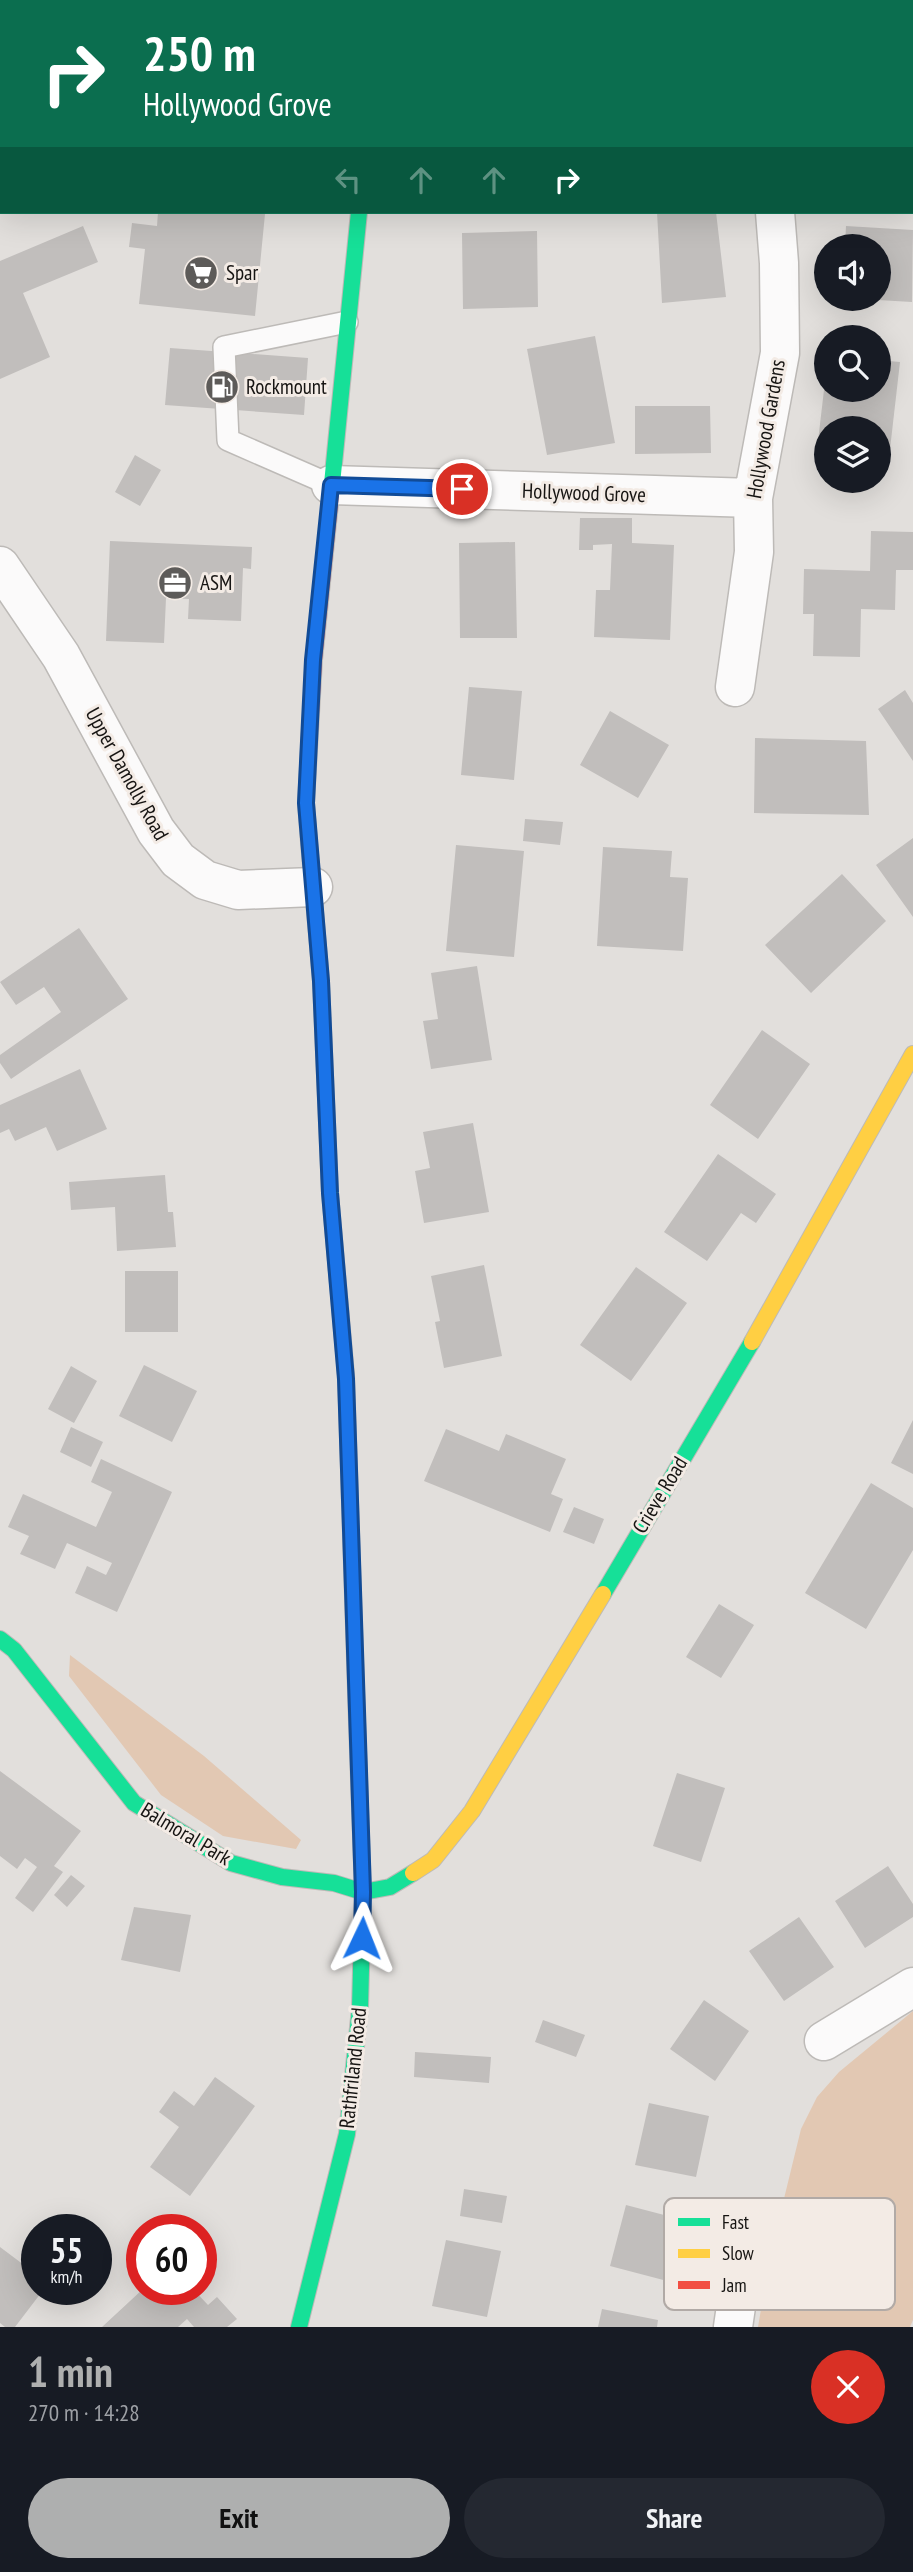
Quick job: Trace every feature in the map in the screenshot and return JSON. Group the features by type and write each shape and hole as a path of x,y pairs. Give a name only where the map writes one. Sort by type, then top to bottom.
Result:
{"main road":[{"name":"Rathfriland Road","path":"299,2327 347,2134 359,2008 363,1892 346,1379 330,1193 321,981 307,790 313,660 359,214"},
{"name":"Crieve Road","path":"363,1892 390,1887 433,1860 472,1811 739,1363 871,1136 913,1054"},
{"name":"Balmoral Park","path":"0,1639 14,1650 134,1803 231,1863 282,1877 334,1883 363,1892"}],"street":[{"name":"Hollywood Gardens","path":"735,687 754,552 752,498 780,353 779,263 775,214"},
{"name":"Hollywood Grove","path":"331,485 752,498"},
{"name":"Upper Damolly Road","path":"0,565 61,656 156,831 178,860 205,880 238,890 313,887"},
{"path":"824,2041 913,1987"}],"lane":[{"path":"331,485 228,440 224,347 347,323"}],"shaded area":[{"path":"70,1655 204,1756 301,1840 296,1849 223,1836 161,1795 69,1676"},
{"path":"913,2011 913,2320 910,2327 758,2327 761,2310 895,2310 895,2198 784,2198 801,2129 817,2097 839,2072"}],"building":[{"name":"Spar","path":"158,214 265,214 255,316 139,304 145,249 129,247 132,223 157,226"},
{"path":"657,214 716,214 726,297 662,303"},
{"path":"83,226 98,262 23,293 50,357 0,379 0,261"},
{"path":"846,226 913,230 912,302 891,301 891,234 846,234"},
{"path":"537,231 538,307 463,309 462,233"},
{"path":"595,336 615,443 547,455 527,349"},
{"path":"170,348 308,358 304,415 165,405"},
{"path":"891,361 900,362 891,440 891,416 821,416 823,402 891,402"},
{"path":"635,406 710,406 711,453 635,454"},
{"path":"135,455 161,470 140,506 115,492"},
{"path":"580,518 632,518 632,543 674,545 670,640 594,637 596,590 610,590 612,544 593,545 593,550 579,550"},
{"path":"871,531 913,532 913,570 896,570 895,610 861,609 860,657 813,656 814,614 803,614 804,569 870,571"},
{"name":"ASM","path":"110,541 252,547 251,569 243,568 241,621 188,619 189,599 166,598 164,643 106,641"},
{"path":"515,542 517,638 460,638 459,543"},
{"path":"469,687 522,691 514,780 461,775"},
{"path":"905,690 913,703 913,761 878,709"},
{"path":"610,711 669,745 638,798 580,765"},
{"path":"755,738 866,741 869,815 754,813"},
{"path":"525,819 563,822 560,845 523,841"},
{"path":"913,838 913,917 876,865"},
{"path":"456,845 524,851 514,957 446,951"},
{"path":"603,847 672,851 670,877 688,878 683,951 597,946"},
{"path":"842,874 886,921 811,993 765,945"},
{"path":"79,928 128,999 11,1079 0,1063 0,1055 61,1012 44,987 16,1005 0,982"},
{"path":"477,966 492,1060 431,1069 423,1021 438,1019 431,973"},
{"path":"762,1030 810,1064 758,1139 710,1105"},
{"path":"80,1069 107,1129 57,1151 46,1127 15,1141 9,1129 0,1133 0,1105"},
{"path":"473,1123 489,1212 424,1223 415,1171 430,1168 423,1132"},
{"path":"718,1154 776,1194 756,1223 741,1213 707,1261 664,1232"},
{"path":"165,1175 168,1212 173,1212 176,1247 117,1251 115,1207 71,1210 69,1182"},
{"path":"484,1265 502,1356 444,1368 435,1322 440,1321 431,1276"},
{"path":"636,1267 687,1303 631,1381 580,1345"},
{"path":"125,1271 178,1271 178,1332 125,1332"},
{"path":"144,1365 197,1391 172,1442 119,1416"},
{"path":"71,1366 97,1381 74,1423 48,1409"},
{"path":"913,1420 913,1474 891,1463"},
{"path":"71,1427 103,1442 91,1467 60,1452"},
{"path":"446,1429 499,1451 506,1434 566,1459 551,1494 563,1499 550,1532 424,1481"},
{"path":"101,1459 172,1492 117,1612 75,1593 87,1566 106,1575 112,1563 67,1543 55,1569 20,1554 29,1536 8,1527 23,1494 96,1527 112,1492 91,1482"},
{"path":"871,1483 913,1508 913,1550 866,1629 805,1593"},
{"path":"574,1507 604,1519 594,1544 563,1532"},
{"path":"719,1604 754,1625 721,1678 686,1657"},
{"path":"0,1771 81,1831 54,1866 63,1872 33,1912 15,1898 37,1867 25,1858 17,1869 0,1856"},
{"path":"677,1773 725,1788 701,1862 653,1846"},
{"path":"888,1866 913,1904 913,1917 865,1948 835,1901"},
{"path":"71,1875 85,1886 67,1907 54,1895"},
{"path":"134,1907 191,1915 180,1972 121,1960"},
{"path":"799,1917 834,1967 784,2001 749,1951"},
{"path":"704,2000 749,2031 715,2081 670,2049"},
{"path":"543,2020 585,2035 576,2057 535,2042"},
{"path":"415,2052 491,2057 489,2083 414,2077"},
{"path":"215,2077 255,2106 190,2196 150,2167 179,2127 159,2112 174,2091 194,2106"},
{"path":"649,2103 709,2116 696,2177 635,2165"},
{"path":"464,2189 507,2196 502,2223 460,2216"},
{"path":"626,2205 664,2215 664,2280 610,2266"},
{"path":"446,2240 501,2251 487,2317 432,2306"},
{"path":"0,2247 21,2263 21,2305 32,2305 15,2327 5,2327 0,2323"},
{"path":"217,2297 237,2319 227,2327 194,2327 187,2319 178,2327 102,2327 126,2305 217,2305"},
{"path":"602,2309 658,2320 657,2327 598,2327"}],"traffic: fast":[{"path":"331,494 359,214"},
{"path":"309,842 321,981 330,1193 346,1375"},
{"path":"603,1594 752,1342"},
{"path":"0,1639 14,1650 134,1803 231,1863 282,1877 334,1883 363,1892 390,1887 413,1873"},
{"path":"299,2327 347,2134 360,2008 363,1892 357,1722"}],"traffic: slow":[{"path":"752,1342 913,1054"},
{"path":"346,1375 357,1722"},
{"path":"413,1873 433,1860 472,1811 603,1594"}],"traffic: jam":[{"path":"309,842 306,803 314,660 331,494"}],"place":[{"name":"Spar","path":"201,273"},
{"name":"Rockmount","path":"222,387"},
{"name":"ASM","path":"175,583"}],"route":[{"path":"362,1938 363,1892 346,1379 330,1193 321,981 306,803 313,660 331,485 462,489"}]}
